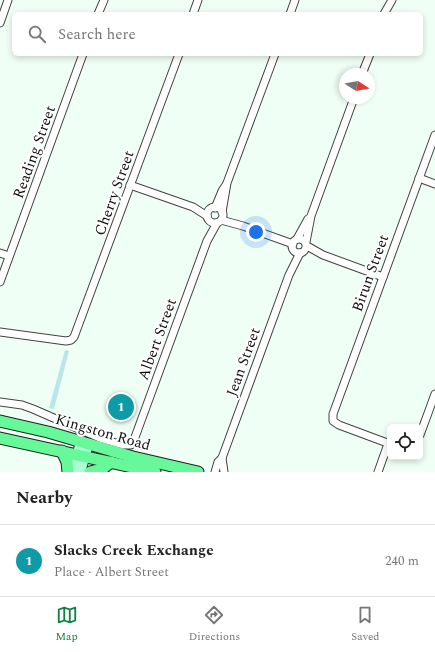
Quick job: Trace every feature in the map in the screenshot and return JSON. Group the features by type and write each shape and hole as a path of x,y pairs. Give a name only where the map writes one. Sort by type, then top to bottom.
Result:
{"main road":[{"name":"Kingston Road","path":"0,421 34,428 133,457 198,472"},
{"name":"Kingston Road","path":"0,438 155,472"},
{"path":"73,472 81,456 85,443"},
{"path":"62,452 67,462 68,472"},
{"path":"80,472 81,456"},
{"path":"90,472 102,469 111,462"}],"street":[{"path":"99,12 104,0"},
{"path":"194,12 198,0"},
{"path":"291,12 295,0"},
{"path":"384,12 387,0"},
{"path":"385,12 392,0"},
{"path":"0,23 5,2"},
{"name":"Reading Street","path":"0,282 83,56"},
{"name":"Cherry Street","path":"0,332 66,341 71,340 76,334 178,56"},
{"name":"Albert Street","path":"0,402 22,405 102,439 123,445 131,445 207,241 221,218 228,184 274,56"},
{"path":"364,68 369,56"},
{"name":"Jean Street","path":"215,472 218,462 222,458 352,104"},
{"name":"Birun Street","path":"387,443 339,425 333,421 333,414 435,135"},
{"path":"419,178 435,184"},
{"name":"Albert Street","path":"207,241 210,214 222,191 228,184"},
{"path":"130,185 210,214 213,223 221,218"},
{"path":"210,214 219,209 221,218"},
{"path":"221,218 383,277"},
{"path":"0,253 9,256"},
{"path":"423,427 435,394"},
{"path":"378,472 387,449"},
{"name":"Jean Street","path":"222,458 224,472"}],"shaded area":[{"path":"65,350 69,351 54,409 49,408"}],"place":[{"name":"Slacks Creek Exchange","path":"121,407"}]}
